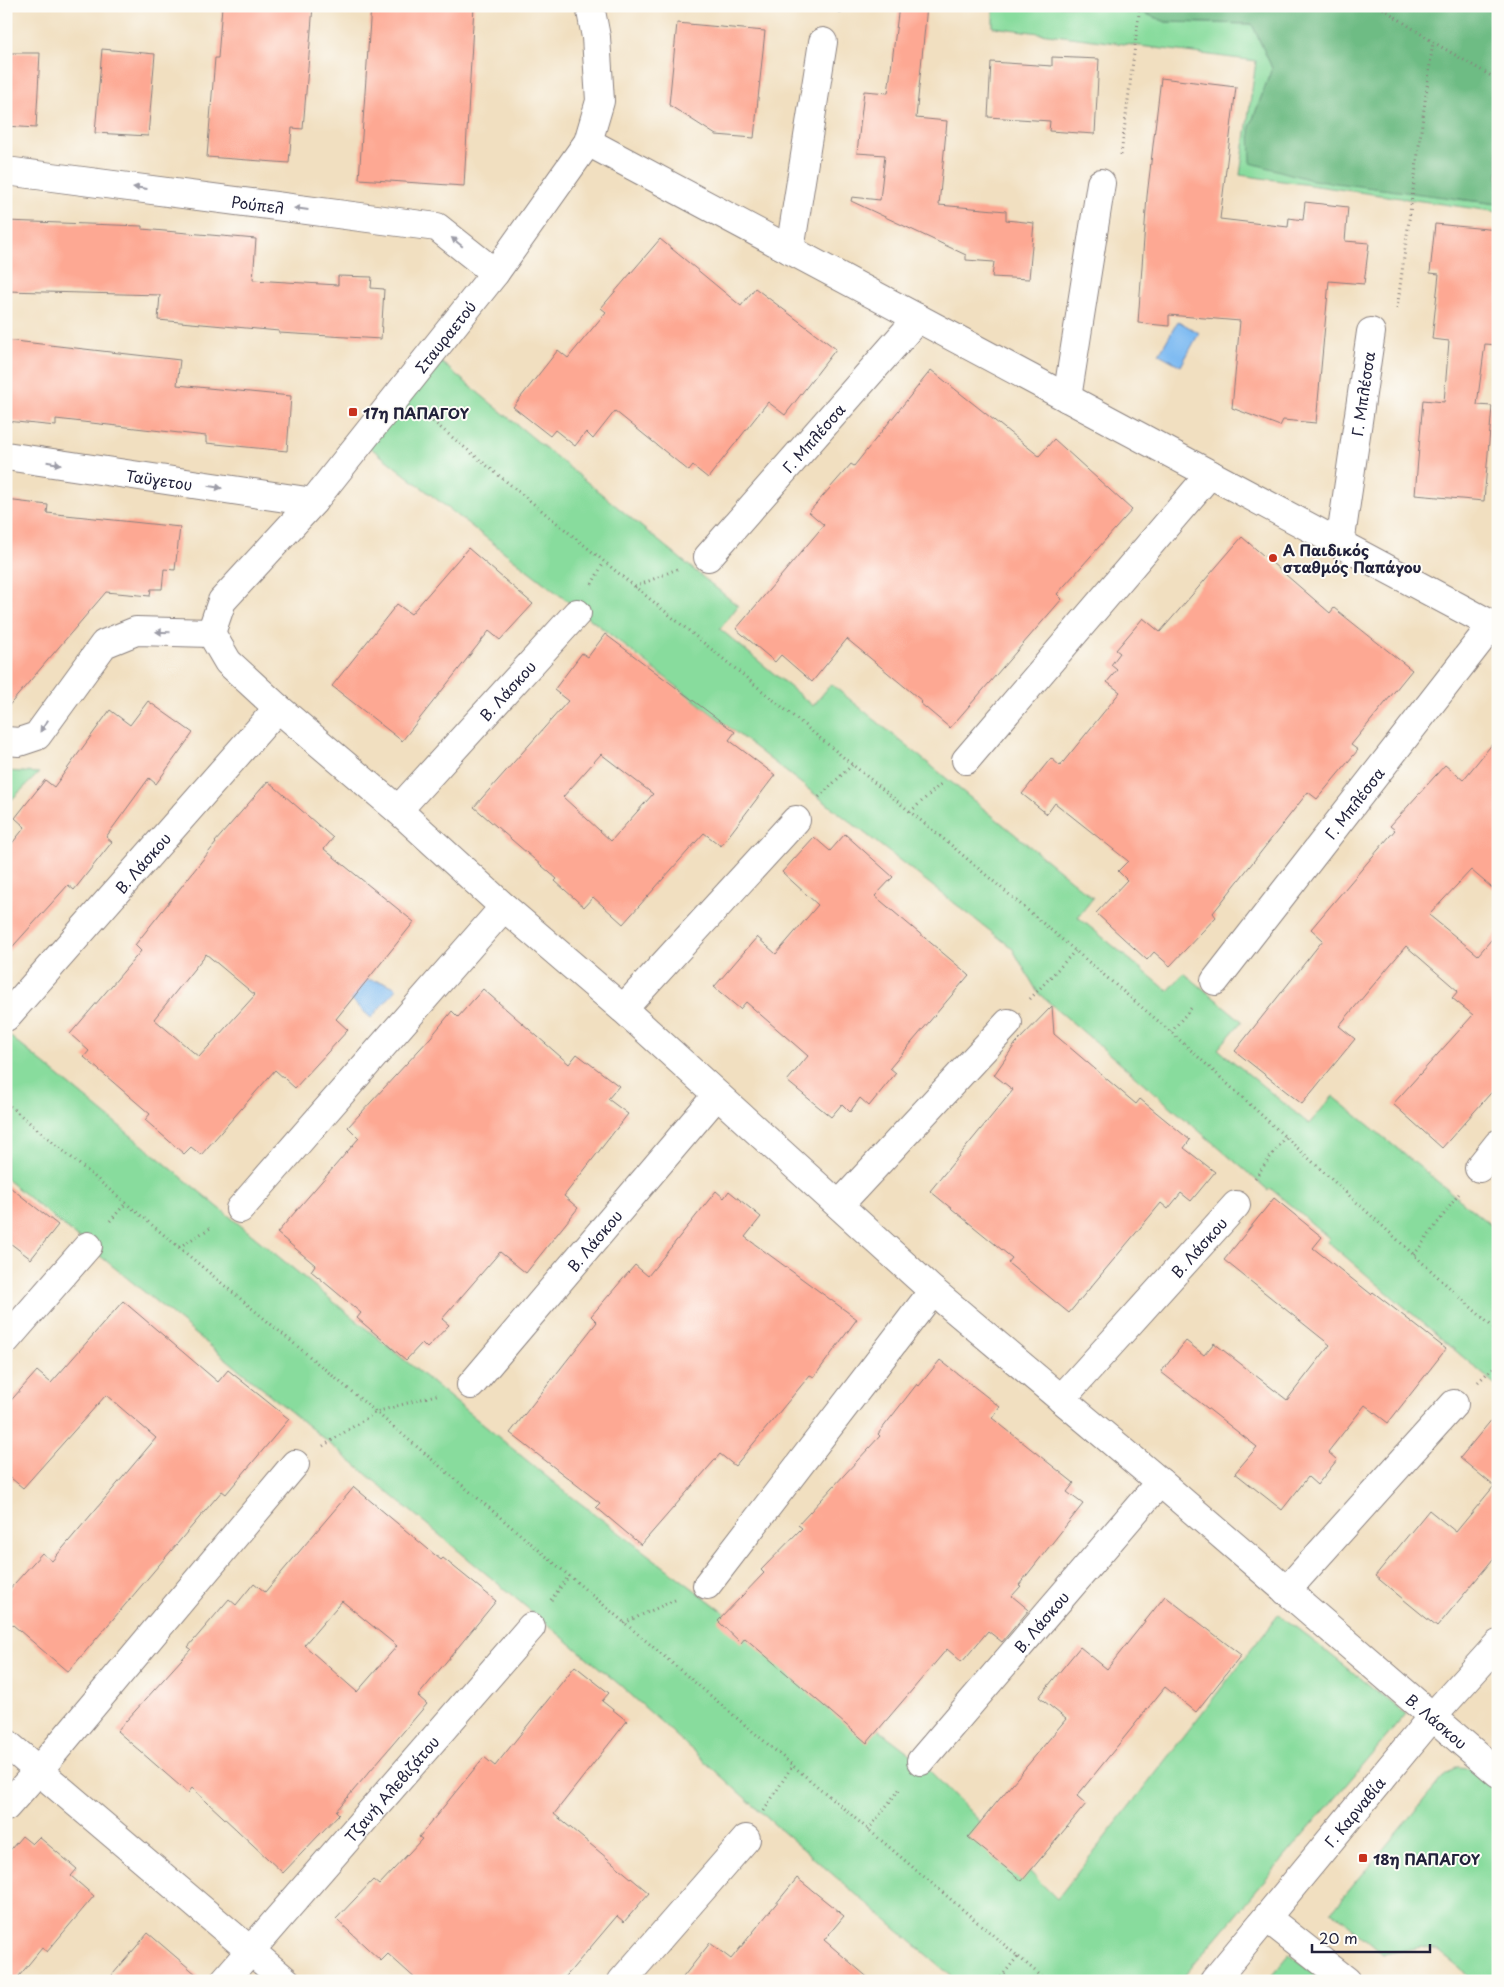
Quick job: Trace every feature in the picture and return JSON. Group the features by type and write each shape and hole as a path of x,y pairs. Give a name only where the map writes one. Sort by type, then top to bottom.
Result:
{"street":[{"name":"Σταυραετού","path":"211,633 222,601 314,502 495,273 588,142 600,100 596,37 590,6"},
{"path":"790,250 823,42"},
{"name":"Γ. Μπλέσσα","path":"588,142 1495,626 1215,981"},
{"name":"Ρούπελ","path":"6,170 437,227 495,273"},
{"path":"1067,398 1101,183"},
{"name":"Γ. Μπλέσσα","path":"708,557 918,318"},
{"name":"Γ. Μπλέσσα","path":"1340,544 1371,332"},
{"name":"Ταϋγετου","path":"6,456 314,502"},
{"path":"966,760 1210,474"},
{"name":"Β. Λάσκου","path":"398,810 577,613"},
{"path":"6,741 19,742 37,736 104,644 136,631 211,633"},
{"name":"Β. Λάσκου","path":"211,633 228,662 278,708 398,810 504,907 623,1009 934,1291 1160,1482 1498,1773"},
{"name":"Β. Λάσκου","path":"6,1017 278,708"},
{"path":"623,1009 796,820"},
{"path":"240,1209 504,907"},
{"path":"839,1205 1008,1023"},
{"name":"Β. Λάσκου","path":"471,1385 718,1095"},
{"path":"1479,1168 1498,1144"},
{"name":"Β. Λάσκου","path":"1061,1399 1236,1205"},
{"path":"6,1340 88,1246"},
{"path":"707,1585 934,1291"},
{"path":"1286,1591 1454,1404"},
{"path":"6,1807 295,1464"},
{"name":"Β. Λάσκου","path":"920,1761 1160,1482"},
{"name":"Τζανή Αλεβιζάτου","path":"224,1981 531,1626"},
{"name":"Γ. Καρναβία","path":"1214,1981 1432,1717 1498,1644"},
{"path":"6,1743 286,1981"},
{"path":"622,1981 746,1839"},
{"path":"1267,1918 1347,1981"}],"path":[{"path":"1101,183 1118,173 1140,6"},
{"path":"1379,6 1433,42 1498,80"},
{"path":"1371,332 1395,320 1433,42"},
{"path":"399,394 910,812 1075,950 1171,1032 1498,1332"},
{"path":"634,587 708,557"},
{"path":"910,812 966,760"},
{"path":"796,820 852,765"},
{"path":"1008,1023 1075,950"},
{"path":"6,1103 376,1412 1047,1981"},
{"path":"1236,1205 1285,1136"},
{"path":"1414,1255 1479,1168"},
{"path":"295,1464 376,1412 471,1385"},
{"path":"624,1623 707,1585"},
{"path":"868,1830 920,1761"},
{"path":"746,1839 792,1766"},
{"path":"998,1981 1018,1956"}],"green space":[{"path":"993,6 1127,6 1166,22 1252,24 1272,68 1250,127 1456,199 1498,204 1498,212 1240,175 1256,61 993,27"},
{"path":"1127,6 1498,6 1498,204 1312,180 1251,163 1250,127 1272,68 1252,24 1166,22"},
{"path":"431,354 738,606 720,629 813,706 831,684 1093,898 1078,917 1168,991 1184,973 1242,1021 1218,1049 1309,1124 1333,1096 1498,1231 1498,1387 1327,1241 1329,1238 1270,1188 1268,1190 1038,993 1012,948 362,441"},
{"path":"6,771 39,773 6,805"},
{"path":"6,1033 563,1490 920,1761 1057,1899 1279,1614 1406,1714 1180,1981 957,1981 774,1824 620,1685 318,1434 6,1179"},
{"path":"1457,1767 1471,1768 1498,1792 1498,1981 1475,1981 1438,1951 1422,1947 1383,1954 1332,1911 1442,1778"},
{"path":"1289,1954 1322,1981 1266,1981"}],"water":[{"path":"1178,321 1199,333 1181,366 1159,354"},
{"path":"328,979 383,982 397,989 371,1018"}],"building":[{"path":"222,6 313,6 303,129 292,128 289,163 207,157 215,58 218,58"},
{"path":"371,6 474,6 464,186 359,179"},
{"path":"899,6 927,6 916,118 947,121 939,205 1006,211 1006,220 1034,223 1029,279 992,277 994,262 966,260 966,255 851,201 852,197 880,200 885,155 857,153 864,91 888,93"},
{"path":"677,23 765,31 754,138 716,135 669,105"},
{"path":"102,49 155,54 148,136 95,133"},
{"path":"6,53 40,53 36,128 6,126"},
{"path":"1052,57 1099,59 1095,134 1049,131 1050,121 988,117 991,62 1052,66"},
{"path":"1161,78 1236,87 1220,219 1288,227 1289,218 1303,220 1305,202 1348,207 1345,241 1369,243 1364,284 1329,281 1316,423 1283,420 1280,426 1232,408 1240,321 1169,315 1169,326 1138,323 1147,196"},
{"path":"6,221 142,226 142,229 256,239 253,280 338,285 338,276 372,277 371,288 384,289 381,339 279,333 279,331 158,320 160,295 6,291"},
{"path":"1435,224 1498,230 1498,345 1485,344 1477,405 1492,406 1484,501 1415,495 1423,400 1444,402 1449,341 1432,339 1439,274 1430,273"},
{"path":"660,239 741,306 755,288 836,349 785,415 768,402 708,478 693,466 689,471 615,411 593,439 586,432 575,446 555,430 550,436 513,407 558,350 568,358 606,312 601,308"},
{"path":"6,340 180,360 177,385 291,396 287,451 206,443 206,436 56,419 56,426 6,421"},
{"path":"931,370 1039,456 1054,439 1132,510 1057,594 1062,599 950,728 920,703 922,701 847,639 812,682 781,655 775,662 736,629 824,525 809,512 851,464 854,466"},
{"path":"6,500 48,505 47,513 180,527 175,570 164,569 162,589 151,589 150,596 106,592 6,709"},
{"path":"1242,537 1330,613 1334,608 1412,670 1351,745 1358,750 1317,799 1308,792 1213,913 1216,917 1170,966 1154,952 1147,960 1096,913 1127,880 1118,871 1128,861 1055,803 1047,814 1022,794 1051,758 1060,766 1120,692 1107,682 1117,670 1111,665 1120,653 1116,650 1143,618 1160,632"},
{"path":"468,548 533,604 500,640 489,631 402,741 332,686 397,604 411,614"},
{"path":"605,634 735,732 729,740 775,775 721,846 704,833 623,924 593,897 584,907 555,881 557,879 474,807 568,701 554,690 582,653 588,657","holes":["601,754 653,794 611,841 563,797"]},
{"path":"148,701 193,733 156,784 149,778 106,837 112,842 74,890 68,885 6,954 6,851 25,827 15,818 45,780 54,787 110,710 130,725"},
{"path":"1498,737 1498,893 1471,870 1429,915 1478,955 1498,932 1498,1085 1442,1148 1393,1104 1473,1015 1452,998 1458,991 1406,946 1339,1026 1355,1039 1302,1104 1235,1051 1323,940 1311,929 1395,830 1390,826 1445,765 1463,780"},
{"path":"268,781 333,838 324,849 414,922 336,1019 348,1030 295,1088 275,1070 201,1155 191,1147 184,1154 145,1120 150,1114 84,1057 89,1051 70,1034 141,951 135,945 215,842","holes":["206,954 255,995 199,1057 154,1019"]},
{"path":"845,834 893,877 875,896 969,975 890,1068 896,1073 869,1106 860,1098 850,1112 842,1104 831,1117 787,1081 808,1056 746,1002 740,1009 714,987 757,937 776,954 818,905 782,872 814,837 830,851"},
{"path":"483,989 569,1064 577,1054 619,1086 608,1099 628,1114 564,1196 578,1208 526,1273 500,1252 442,1319 449,1325 427,1348 422,1343 406,1360 357,1318 361,1313 311,1271 315,1265 277,1233 359,1138 348,1127 431,1037 452,1011 458,1017"},
{"path":"1052,1006 1054,1034 1136,1104 1140,1099 1190,1140 1184,1148 1215,1172 1191,1201 1181,1193 1168,1209 1161,1203 1069,1313 1008,1263 1012,1258 930,1191 1013,1090 994,1075 1016,1043"},
{"path":"6,1184 58,1225 31,1259 6,1240"},
{"path":"716,1191 724,1198 729,1191 761,1217 745,1237 857,1319 814,1377 810,1375 735,1466 720,1454 641,1545 596,1507 600,1503 510,1433 597,1322 591,1316 635,1265 648,1276"},
{"path":"1274,1198 1322,1237 1313,1248 1371,1294 1373,1292 1446,1349 1388,1423 1365,1405 1328,1452 1337,1460 1317,1485 1308,1477 1282,1510 1235,1473 1257,1447 1161,1372 1186,1341 1204,1355 1214,1343 1287,1400 1330,1345 1224,1260"},
{"path":"123,1301 218,1382 228,1370 289,1419 226,1494 222,1491 68,1672 6,1619 6,1593 42,1553 52,1561 156,1438 106,1395 23,1488 6,1474 6,1406 37,1371 51,1383"},
{"path":"940,1360 1000,1407 992,1418 1074,1483 1067,1492 1083,1504 1012,1596 1029,1610 1002,1642 988,1631 962,1662 947,1649 867,1743 745,1638 741,1643 718,1621 764,1573 761,1570 802,1528 798,1525 880,1436 878,1434 917,1384 919,1386"},
{"path":"1498,1412 1498,1553 1437,1627 1375,1576 1429,1510 1456,1532 1494,1486 1460,1458"},
{"path":"354,1487 441,1560 443,1558 496,1601 418,1696 427,1704 336,1811 339,1814 283,1873 192,1788 188,1793 117,1731 191,1649 188,1647 229,1599 236,1605 254,1583 265,1592","holes":["342,1601 397,1646 357,1692 304,1645"]},
{"path":"1165,1596 1241,1655 1196,1712 1165,1687 1077,1796 1086,1804 1022,1881 968,1837 1066,1719 1039,1697 1080,1647 1107,1669"},
{"path":"575,1666 609,1693 602,1701 627,1721 554,1814 649,1893 624,1922 617,1916 562,1981 418,1981 388,1954 381,1961 336,1919 373,1880 379,1885 422,1839 419,1837 484,1757 495,1766"},
{"path":"22,1836 32,1844 39,1837 77,1869 71,1876 94,1896 47,1952 42,1948 15,1981 6,1981 6,1855"},
{"path":"797,1878 844,1916 824,1940 872,1981 680,1981 710,1943 731,1959"},
{"path":"148,1933 204,1981 107,1981"}],"place":[{"name":"17η ΠΑΠΑΓΟΥ","path":"353,412"},
{"name":"Α Παιδικός σταθμός Παπάγου","path":"1273,558"},
{"name":"18η ΠΑΠΑΓΟΥ","path":"1363,1858"}]}
